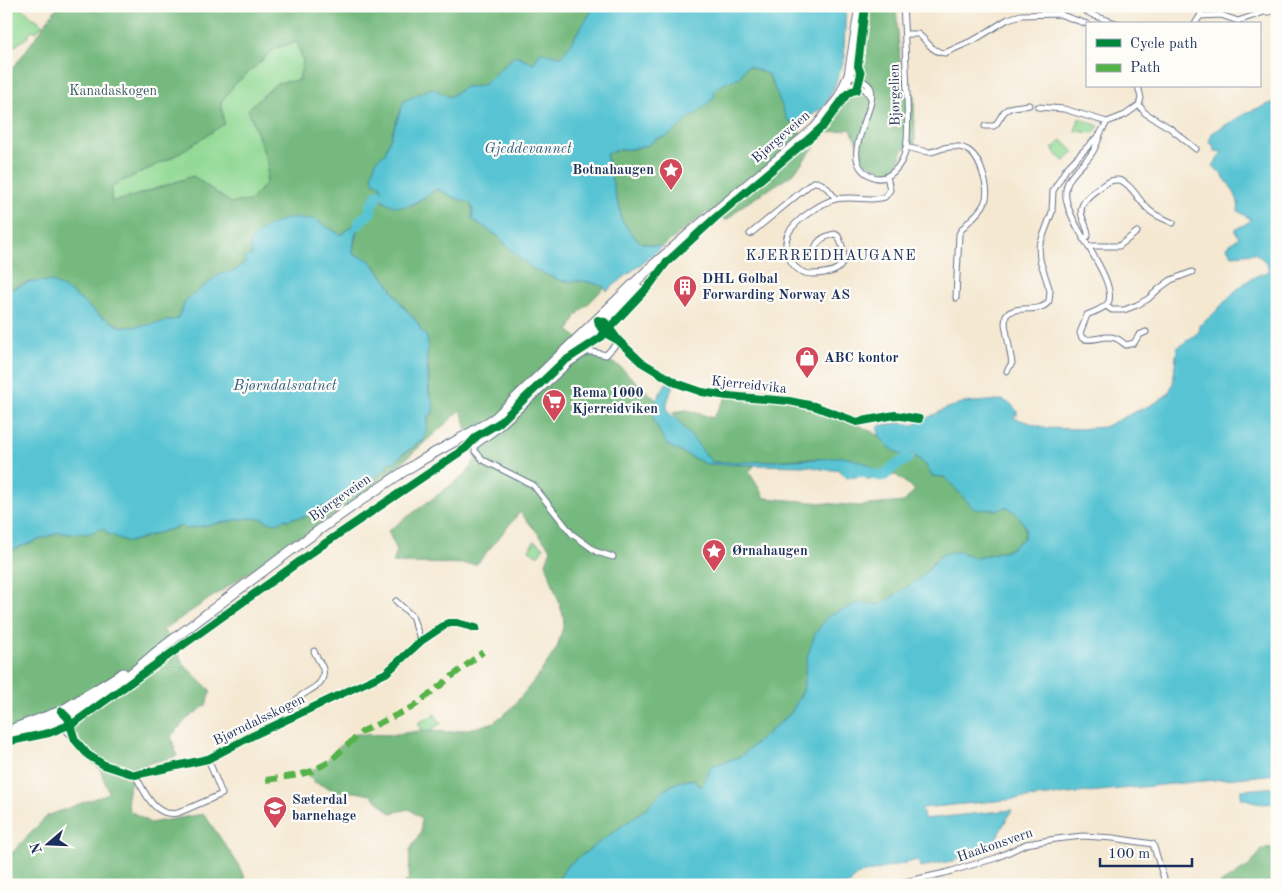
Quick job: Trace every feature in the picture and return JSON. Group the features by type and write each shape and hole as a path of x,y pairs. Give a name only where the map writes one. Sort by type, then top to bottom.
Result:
{"main road":[{"name":"Bjørgeveien","path":"6,735 28,730 62,715 155,653 329,522 416,464 481,428 496,417 543,372 601,323 652,266 704,220 815,128 838,99 848,79 860,6"},
{"name":"Bjørgeveien","path":"6,731 62,715"}],"street":[{"name":"Bjørgelien","path":"848,79 868,84 871,90 871,98 858,140 858,160 861,168 868,175 879,178 887,176 897,169 902,161 906,147 908,123 903,6"},
{"path":"1059,14 1067,6"},
{"path":"1076,6 1095,16 1113,22"},
{"path":"1196,22 1203,6"},
{"path":"1200,16 1222,15 1238,21 1277,8"},
{"path":"905,34 918,34 932,48 945,53 976,39 1014,17 1059,14 1086,24"},
{"path":"1038,107 1064,109 1106,122 1125,115 1139,104 1141,98 1138,88"},
{"path":"1139,104 1146,113 1170,128 1196,149"},
{"path":"985,126 994,126 998,123 1004,111 1008,108 1029,105"},
{"path":"1106,122 1092,154 1077,168 1068,185 1066,197 1074,222 1103,272 1109,301 1106,306 1087,316 1082,324 1080,333 1082,338 1089,340 1106,336 1116,338 1126,345 1134,343 1140,335 1146,332"},
{"path":"1007,371 1012,363 1005,324 1006,314 1013,309 1043,307 1050,301 1050,292 1040,260 1039,247 1052,212 1053,191 1066,169 1100,134"},
{"path":"906,147 930,152 952,147 966,149 975,155 983,175 987,192 985,202 980,211 959,234 956,298"},
{"path":"815,252 815,248 822,238 835,234 838,236 842,252 843,262 841,267 831,273 811,274 800,271 791,262 786,252 788,234 794,226 827,202 836,199 876,199 885,197 890,190 887,176"},
{"path":"1083,239 1088,236 1089,232 1082,215 1082,206 1088,197 1109,181 1117,180 1129,185 1148,210 1173,223"},
{"path":"750,234 813,182 822,183 836,199"},
{"path":"1089,248 1093,246 1119,246 1137,232"},
{"path":"1106,306 1112,310 1124,310 1137,305 1148,299 1171,280 1192,272"},
{"name":"Kjerreidvika","path":"601,323 605,333 619,341 641,362 676,383 702,392 788,401 814,406 857,422 895,415 919,418"},
{"path":"613,557 597,552 572,534 533,485 483,460 475,451 475,446 497,430 569,364 587,352 606,355 619,341"},
{"path":"396,601 412,616 421,641"},
{"name":"Bjørndalsskogen","path":"62,715 64,728 83,750 94,760 112,768 135,775 208,760 386,673 421,641 448,624 457,623 476,628"},
{"name":"Bjørndalsskogen","path":"300,714 295,708 294,703 296,699 316,687 321,682 323,676 323,668 314,652"},
{"name":"Bjørndalsskogen","path":"135,775 152,804 163,813 171,815 222,794 208,760"},
{"name":"Haakonsvern","path":"892,885 945,873 996,858 1026,844 1056,838 1083,836 1120,838 1153,844 1166,885"}],"green space":[{"path":"6,6 20,6 43,25 36,32 33,30 28,34 29,36 7,52"},
{"name":"Kanadaskogen","path":"58,6 586,6 591,12 563,56 547,54 534,64 516,55 482,86 465,87 449,97 404,101 384,159 382,171 383,192 378,195 383,201 409,207 437,189 470,203 473,209 472,219 499,237 533,269 562,281 585,281 603,286 604,288 576,316 569,331 604,359 619,366 656,400 653,414 706,464 755,465 749,472 765,498 858,506 904,502 915,490 896,475 868,480 862,475 870,475 821,459 751,463 712,462 673,412 687,410 713,418 731,389 806,404 846,419 880,436 896,452 909,458 917,457 928,467 932,476 945,477 970,502 1002,506 1014,511 1024,524 1024,538 1010,549 977,558 972,558 962,552 938,557 923,575 878,606 804,684 803,691 791,713 741,756 712,766 702,786 697,785 694,779 678,782 664,790 648,807 567,866 555,885 403,885 409,878 410,850 421,832 421,818 409,809 391,813 371,795 356,792 339,792 314,782 305,773 324,764 335,750 356,734 391,735 418,731 451,732 494,722 510,710 538,676 557,648 563,627 564,618 546,563 551,549 520,512 477,564 393,563 397,551 388,531 465,475 476,458 461,410 371,490 163,630 175,645 183,664 211,691 206,705 187,719 171,736 177,756 135,767 127,796 129,810 150,823 204,814 236,861 249,885 6,885 6,856 14,851 47,816 109,793 100,769 62,734 38,741 6,746 6,552 60,532 87,534 103,527 129,542 181,526 186,529 248,518 291,520 292,518 305,517 323,506 343,501 350,494 355,492 357,494 372,483 388,462 417,444 426,428 429,393 427,353 422,333 414,318 399,301 375,266 367,259 352,254 358,227 352,226 341,235 313,219 303,220 296,217 253,254 234,274 186,300 177,319 144,326 122,327 88,307 30,282 6,291 6,74 17,63","holes":["297,42 303,61 299,80 277,83 248,109 268,163 266,183 250,201 230,203 193,176 125,199 111,201 112,186 171,158 224,124 221,102 234,85 276,48"]},
{"path":"867,6 896,6 901,77 914,95 915,144 903,149 895,175 865,163 851,129 825,133 793,174 742,206 727,220 707,212 662,247 642,243 632,235 621,219 606,154 617,150 648,145 656,139 668,136 716,89 724,83 740,77 745,68 749,66 769,75 788,120 791,121 805,139 821,131 847,98 860,65"},
{"path":"297,42 303,61 299,81 277,83 248,109 268,163 266,183 250,201 231,203 193,176 125,199 111,201 112,186 171,158 224,124 221,102 234,85 276,48"},
{"path":"1079,118 1099,126 1093,133 1075,131"},
{"path":"1062,140 1074,152 1064,162 1052,149"},
{"path":"534,541 544,547 538,556 529,550 532,544 534,545"},
{"path":"435,714 441,724 424,734 418,723"},
{"path":"1277,848 1277,885 1218,885 1249,866 1263,849"}],"water":[{"name":"Gjeddevannet","path":"586,6 846,6 845,57 833,90 824,107 814,113 806,124 788,121 769,75 749,66 745,68 740,77 716,89 715,95 710,102 668,136 656,139 648,145 617,150 606,154 621,219 632,235 642,243 662,247 607,291 603,286 585,281 562,281 533,269 499,237 472,219 473,209 470,203 437,189 407,206 393,206 378,194 382,191 380,184 374,183 372,175 376,160 385,153 404,101 432,88 449,97 465,87 482,86 516,55 533,64 541,51 547,54 562,56 591,12"},
{"path":"1277,101 1277,774 922,808 924,819 1012,810 990,849 952,861 920,867 918,860 856,875 849,885 555,885 567,866 648,807 664,790 678,782 695,779 697,785 702,786 711,767 741,756 791,713 803,691 807,657 815,634 828,616 861,602 880,605 926,573 942,556 951,552 958,552 977,558 1010,549 1024,538 1026,527 1016,513 1006,507 998,510 974,509 945,477 932,476 926,465 911,453 908,458 888,446 881,437 878,427 901,423 914,425 943,410 962,403 1002,400 1011,404 1017,411 1017,416 1014,415 1014,418 1046,428 1077,429 1104,427 1152,405 1168,394 1173,384 1177,348 1199,332 1200,325 1239,288 1269,269 1266,262 1255,253 1232,255 1227,248 1239,237 1234,230 1249,222 1250,219 1238,211 1237,199 1234,193 1226,180 1213,166 1222,152 1215,151 1213,145 1209,142 1212,133 1248,112"},
{"name":"Bjørndalsvatnet","path":"296,217 303,220 314,219 341,235 355,223 358,225 353,254 368,259 385,279 404,308 418,323 421,331 426,335 428,342 429,394 433,401 433,414 428,416 423,442 419,442 402,454 401,457 397,458 396,462 389,462 386,465 387,468 377,475 373,482 361,489 361,494 354,492 343,501 331,504 328,508 323,506 305,517 292,518 291,520 285,519 277,523 267,522 264,519 248,518 186,529 181,526 129,542 108,534 103,528 87,534 60,532 6,552 6,291 30,282 51,281 72,293 99,315 122,327 142,326 177,319 186,300 220,274 235,271 245,262 244,258 253,254 250,244 259,232 278,222"},
{"path":"667,382 673,385 667,403 667,411 680,423 712,462 843,457 872,467 870,475 847,478 837,469 825,470 806,466 706,464 667,445 654,421 653,414 656,400"},
{"path":"1277,787 1277,803 1263,804 1241,798 1241,790"}],"waterway":[{"path":"358,225 370,213 371,206 378,194"},
{"path":"858,471 880,476 885,475 893,467 908,458"}],"marked path":[{"path":"266,780 299,775 329,762 363,731 413,707 483,652"}],"cycle path":[{"path":"6,742 49,733 74,723 321,546 466,448 477,436 499,423 563,362 600,338 649,286 666,263 715,218 812,136 823,126 847,94 857,90 861,74 858,66 865,6"},
{"path":"619,341 608,335 598,320 605,322 619,341 641,362 676,383 702,392 789,401 814,406 857,422 895,415 919,419"},
{"path":"61,711 68,718 75,740 88,755 104,765 135,775 208,759 252,736 386,673 421,641 448,623 457,623 476,628"}],"place":[{"name":"Botnahaugen","path":"671,191"},
{"name":"DHL Golbal Forwarding Norway AS","path":"685,308"},
{"name":"ABC kontor","path":"807,379"},
{"name":"Rema 1000 Kjerreidviken","path":"554,422"},
{"name":"Ørnahaugen","path":"714,572"},
{"name":"Sæterdal barnehage","path":"275,829"}],"district":[{"name":"KJERREIDHAUGANE","path":"831,256"}]}
